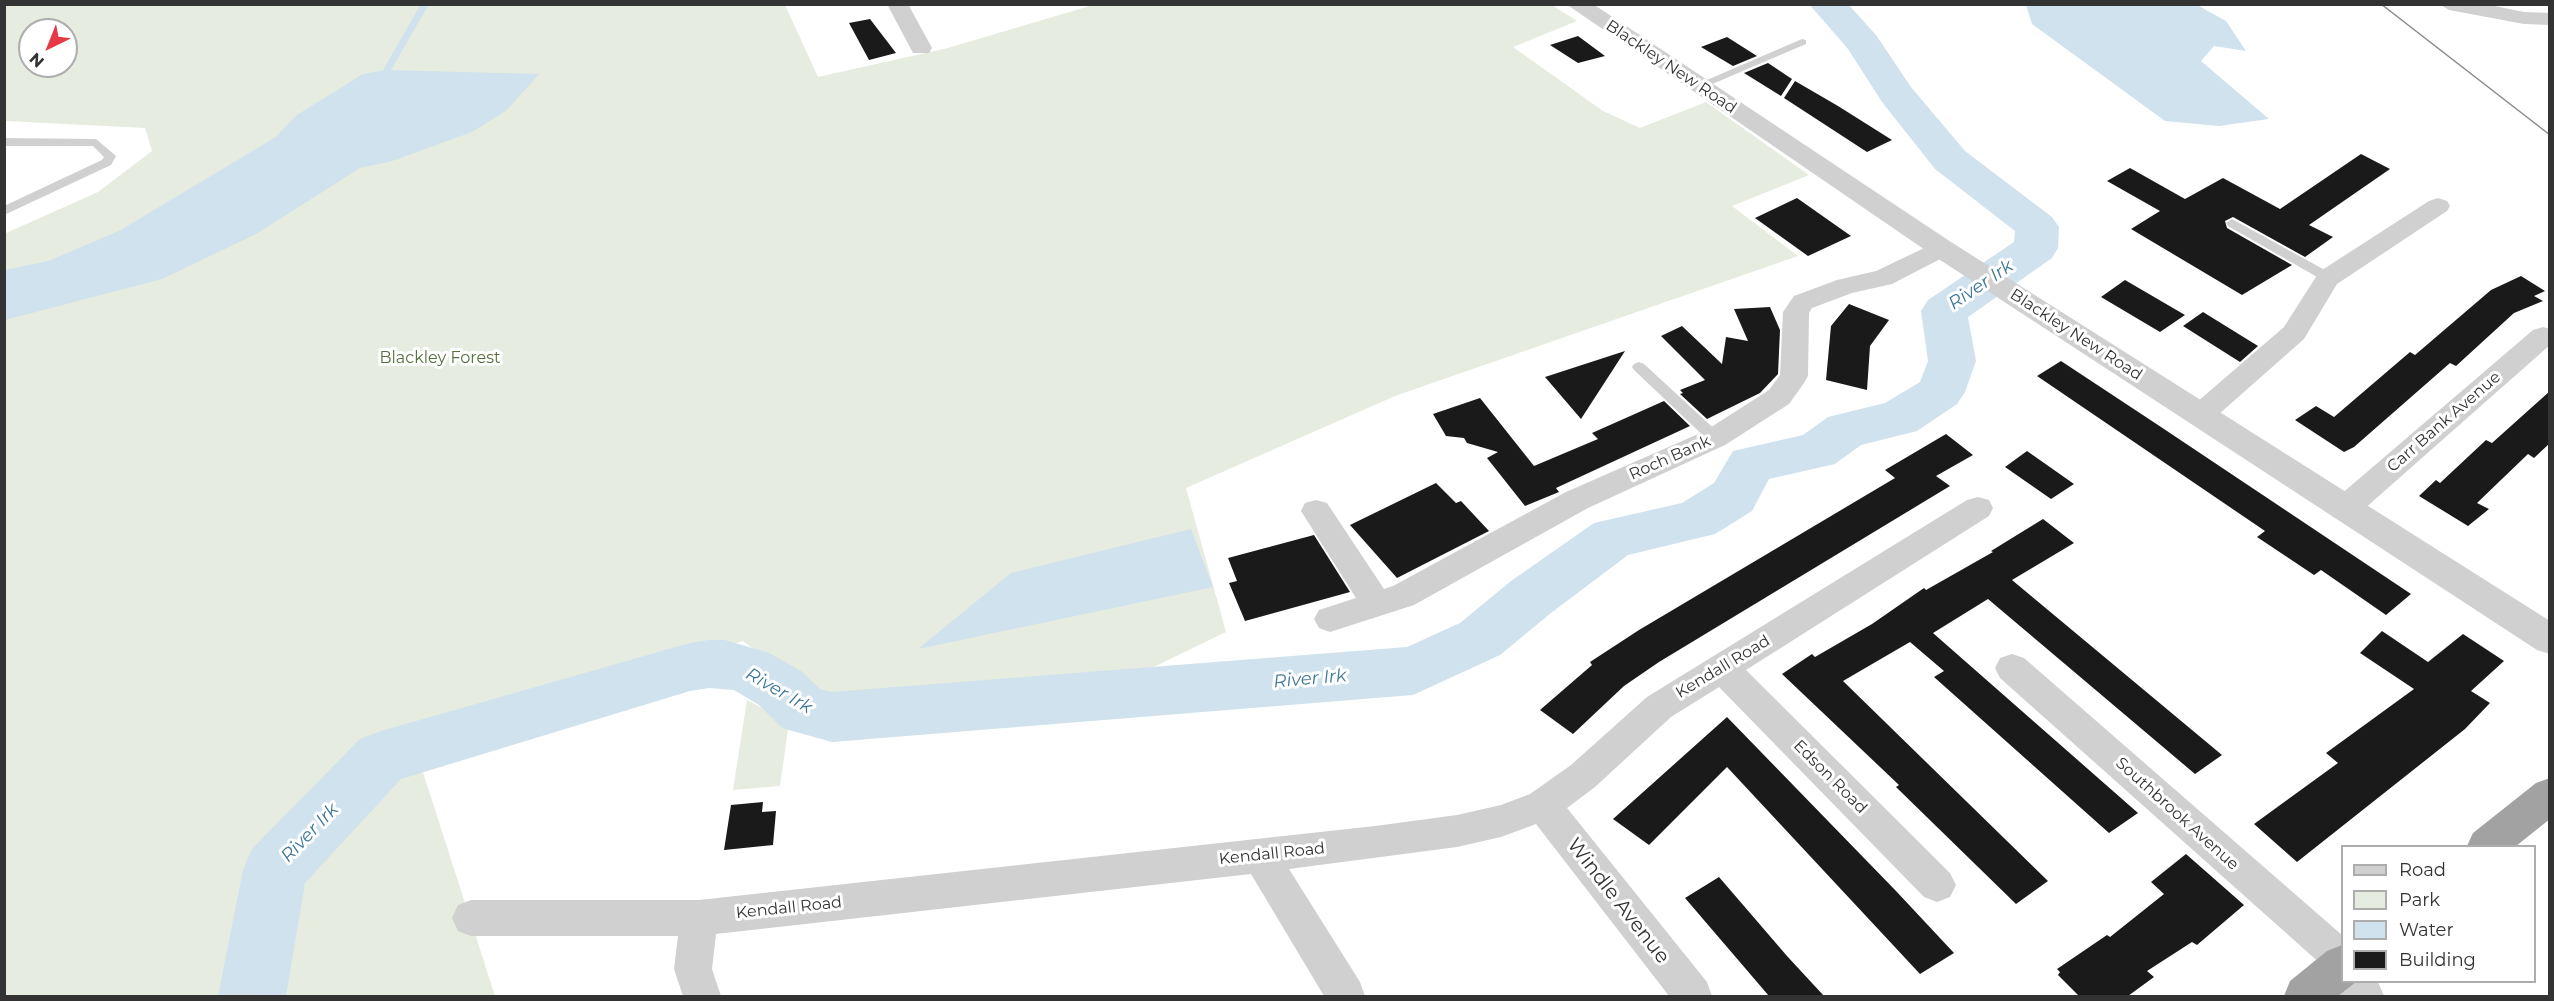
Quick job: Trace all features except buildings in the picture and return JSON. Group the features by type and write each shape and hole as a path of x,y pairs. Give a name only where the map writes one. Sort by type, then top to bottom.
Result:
{"highway":[{"path":"2488,845 2550,795"},
{"path":"2305,996 2341,978"}],"street":[{"path":"921,48 899,8 923,4"},
{"name":"Blackley New Road","path":"1577,4 1941,248 2550,640"},
{"path":"2449,4 2524,18 2550,18"},
{"path":"2200,416 2294,333 2329,278 2439,206"},
{"name":"Roch Bank","path":"1330,619 1403,596 1577,500 1715,438 1779,397 1794,376 1796,312 1803,302 1846,286 1883,278 1941,248"},
{"name":"Carr Bank Avenue","path":"2344,509 2543,336"},
{"name":"Kendall Road","path":"471,918 699,918 1376,843 1457,831 1501,821 1543,805 1583,776 1659,707 1978,508"},
{"path":"1316,511 1377,604"},
{"name":"Southbrook Avenue","path":"2012,668 2341,970"},
{"name":"Edson Road","path":"1723,669 1937,885"},
{"name":"Windle Avenue","path":"1543,805 1693,996"},
{"path":"1260,855 1346,996"},
{"path":"699,918 693,969 702,996"}],"lane":[{"path":"1699,86 1802,42"},
{"path":"4,142 96,143 110,156 107,162 4,211"},
{"path":"2232,223 2329,278"},
{"path":"1639,367 1715,438"}],"green space":[{"name":"Blackley Forest","path":"5,4 785,5 818,77 948,48 1093,5 1552,5 1577,21 1513,47 1603,111 1640,128 1706,102 1809,175 1732,206 1798,256 1395,396 1186,488 1226,632 1135,676 976,692 821,701 743,641 410,732 495,996 5,996 4,234 98,192 152,151 145,128 5,121"},
{"path":"747,700 789,722 780,786 733,790"}],"water":[{"path":"2026,5 2197,5 2226,21 2246,51 2214,46 2201,61 2269,119 2219,126 2165,121 2032,24"},
{"path":"387,70 539,74 506,111 472,132 392,161 360,168 256,234 162,279 5,320 5,270 48,261 119,231 276,137 297,115 363,74"},
{"path":"1191,529 1213,587 918,649 1011,573"}],"waterway":[{"path":"387,70 425,4"},
{"name":"River Irk","path":"252,996 275,870 381,758 690,667 709,664 725,664 749,670 780,688 803,710 832,717 1413,671 1480,639 1531,597 1613,538 1696,520 1733,497 1751,464 1817,451 1846,430 1899,418 1940,392 1952,361 1944,311 2036,248 2037,227 1950,160 1896,94 1863,43 1827,4"}],"tram line":[{"path":"2381,4 2550,135"}]}
